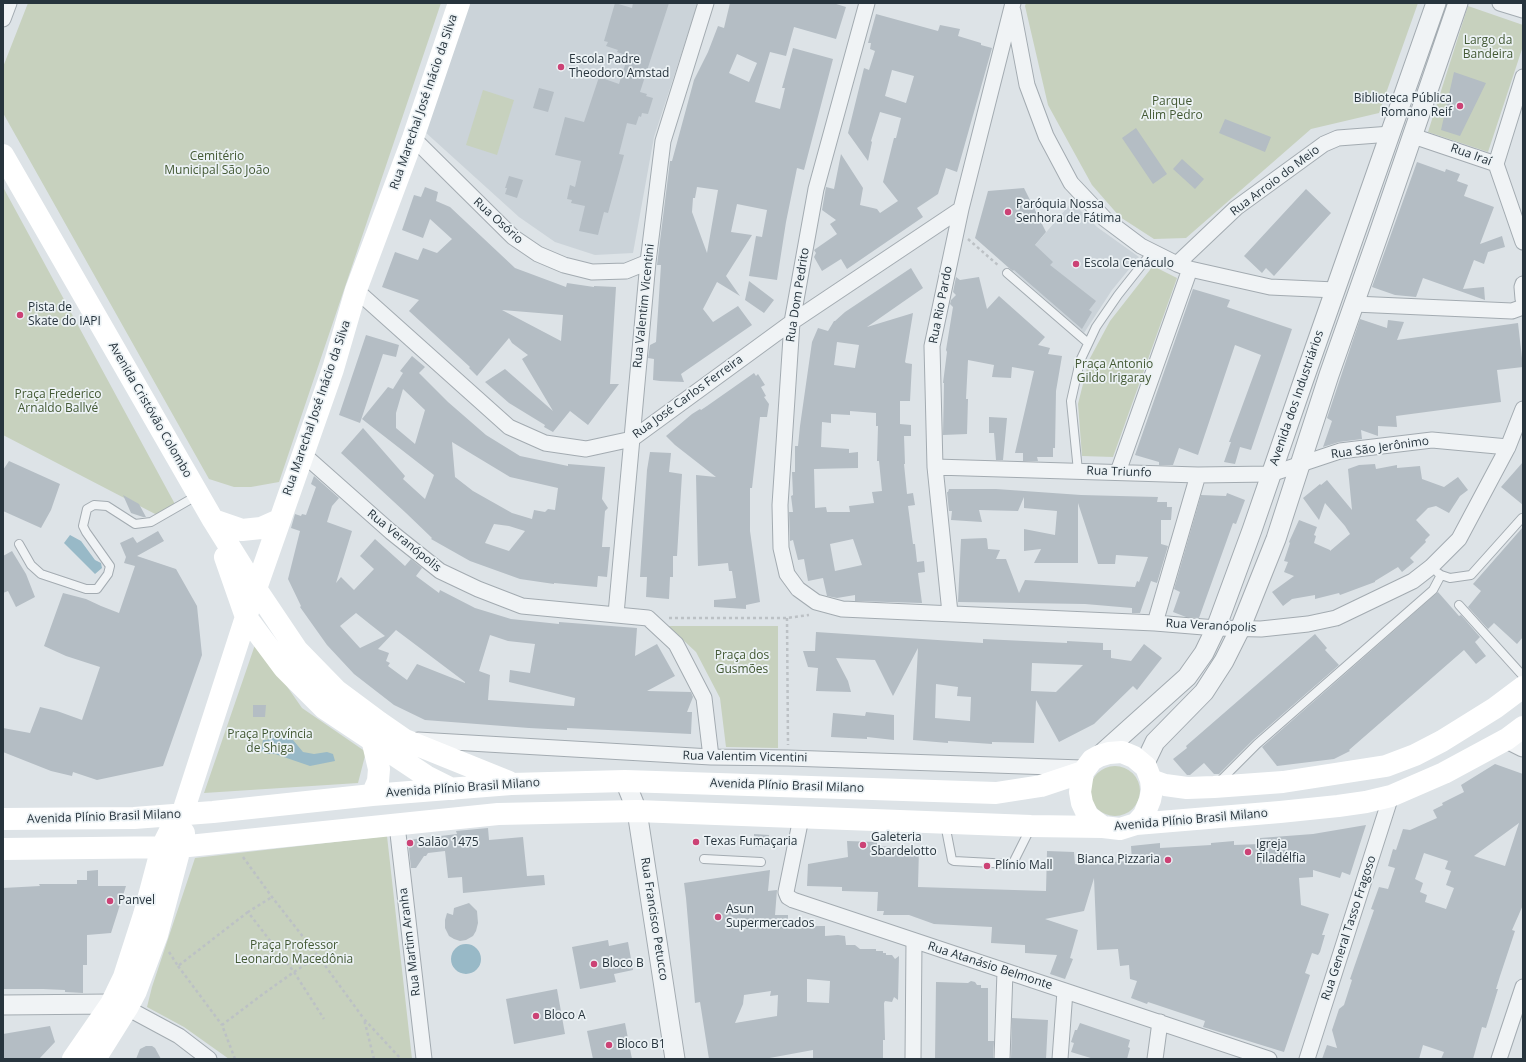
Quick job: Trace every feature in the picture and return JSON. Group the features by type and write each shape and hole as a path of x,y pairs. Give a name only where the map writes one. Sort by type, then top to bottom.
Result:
{"main road":[{"name":"Rua Marechal José Inácio da Silva","path":"182,815 246,617 332,369 356,290 413,138 459,3"},
{"name":"Avenida Cristóvão Colombo","path":"3,155 213,520 256,589 297,650 336,690 405,740 512,784"},
{"name":"Avenida Cristóvão Colombo","path":"213,520 246,617 284,668 324,708 426,776 498,814"},
{"path":"213,520 242,530 261,528 279,520"},
{"name":"Avenida Plínio Brasil Milano","path":"3,819 134,818 182,815 372,795 512,784 625,781 996,793 1041,786 1089,766 1109,753 1122,752 1134,757 1147,773 1165,785 1187,788 1283,782 1386,766 1415,755 1442,741 1495,708 1523,687"},
{"name":"Avenida Plínio Brasil Milano","path":"3,849 171,847 233,842 498,814 637,811 1031,826 1103,827 1120,829 1136,824 1338,806 1366,802 1391,796 1518,738"},
{"path":"372,739 379,769 378,781 372,795"},
{"path":"1089,766 1080,792 1082,803 1088,816 1103,827"},
{"name":"Avenida dos Industriários","path":"1136,824 1144,815 1150,800 1152,790 1147,773"},
{"path":"95,1059 119,1006 124,977 142,922 171,847 184,832 182,815"},
{"path":"73,1059 119,1006 136,991 157,935 171,847"}],"street":[{"path":"3,19 10,3"},
{"name":"Rua Valentim Vicentini","path":"616,614 648,262 663,141 706,3"},
{"name":"Rua Dom Pedrito","path":"842,610 816,602 798,589 787,574 781,548 780,505 792,322 816,189 867,3"},
{"name":"Avenida dos Industriários","path":"1089,766 1187,677 1204,653 1216,628 1436,3"},
{"name":"Avenida dos Industriários","path":"1147,773 1155,742 1204,692 1224,661 1240,628 1276,539 1329,375 1458,3"},
{"path":"1500,3 1523,10"},
{"path":"1013,4 1027,85 1046,136 1071,183 1105,219 1141,246 1184,266 1270,287 1335,290"},
{"name":"Rua Rio Pardo","path":"950,613 935,467 932,346 956,229 1013,4"},
{"path":"1496,164 1523,77"},
{"name":"Rua Arroio do Meio","path":"1118,472 1184,266 1236,208 1324,144 1338,138 1391,134"},
{"name":"Rua Iraí","path":"1413,136 1496,164 1523,242"},
{"name":"Rua Osório","path":"413,138 513,237 538,254 564,265 592,272 626,271 648,262"},
{"name":"Rua José Carlos Ferreira","path":"356,290 509,427 545,443 586,449 632,439 792,322 961,209"},
{"path":"1358,227 1379,234"},
{"path":"1523,284 1523,299"},
{"path":"1354,304 1512,311 1523,307"},
{"name":"Rua Veranópolis","path":"842,610 1155,622 1216,628 1261,629 1308,624 1336,618 1436,571 1459,539 1508,447 1523,409"},
{"name":"Rua São Jerônimo","path":"1301,463 1340,451 1432,440 1508,447"},
{"name":"Rua Veranópolis","path":"303,454 391,532 440,571 478,589 522,606 616,614"},
{"name":"Rua Triunfo","path":"935,467 1198,475 1271,474 1301,463"},
{"path":"1155,622 1198,475"},
{"path":"616,614 648,618 676,644 704,698 710,757"},
{"name":"Rua Valentim Vicentini","path":"405,740 710,757 1089,766"},
{"name":"Rua Francisco Petucco","path":"625,781 637,811 675,1059"},
{"name":"Rua General Tasso Fragoso","path":"1307,1059 1391,796"},
{"name":"Rua Atanásio Belmonte","path":"801,818 786,892 788,897 914,941 1269,1059"},
{"name":"Rua Martim Aranha","path":"397,825 424,1059"},
{"path":"913,1059 914,941"},
{"path":"1002,1059 1005,971"},
{"path":"1499,1059 1523,987"},
{"path":"1060,1059 1065,990"},
{"path":"3,1005 119,1006 179,1036 209,1059"},
{"path":"1155,1059 1160,1022"}],"lane":[{"path":"1078,471 1071,401 1080,361 1096,327 1118,295 1152,252"},
{"path":"1007,273 1088,343"},
{"path":"19,544 31,565 41,574 86,589 97,589 108,574 110,566 83,526 87,509 94,505 107,506 135,524 151,522 199,495"},
{"path":"1436,571 1450,578 1471,575 1522,518"},
{"name":"Rua Veranópolis","path":"1214,787 1257,744 1433,590 1436,571"},
{"path":"1459,605 1523,676"},
{"path":"945,823 952,860 1011,864 1014,861 1031,826"},
{"path":"704,859 761,862"}],"path":[{"path":"956,229 1007,273"},
{"path":"648,618 787,618 788,758"},
{"path":"233,842 272,897 318,956 364,1019 401,1059"},
{"path":"178,966 248,912 272,897"},
{"path":"248,912 294,972 324,1019"},
{"path":"157,935 222,1025 235,1059"},
{"path":"222,1025 318,956"},
{"path":"364,1019 374,1059"}],"shaded area":[{"name":"Escola Padre Theodoro Amstad","path":"467,3 698,3 654,137 633,253 595,255 555,242 519,217 424,131"},
{"name":"Escola Cenáculo","path":"1072,202 1097,227 1139,257 1112,290 1084,333 1013,271"}],"green space":[{"name":"Cemitério Municipal São João","path":"28,3 441,3 279,482 251,487 234,487 209,479 3,113 3,67"},
{"name":"Parque Alim Pedro","path":"1026,3 1418,3 1379,113 1311,129 1186,238 1154,239 1120,217 1092,185 1048,105 1025,6"},
{"name":"Largo da Bandeira","path":"1468,6 1523,25 1523,46 1488,152 1428,132"},
{"path":"483,90 514,100 497,155 466,145"},
{"name":"Praça Frederico Arnaldo Ballvé","path":"3,187 176,506 159,516 3,435"},
{"name":"Praça Antonio Gildo Irigaray","path":"1153,266 1177,278 1113,457 1082,456 1078,404 1089,360 1110,321"},
{"name":"Praça dos Gusmões","path":"668,626 778,626 778,748 726,747 720,698 696,652"},
{"name":"Praça Província de Shiga","path":"256,642 302,708 366,752 358,783 204,793"},
{"path":"1115,766 1124,768 1135,777 1140,791 1138,800 1129,811 1115,816 1106,814 1095,805 1090,791 1092,782 1101,771"},
{"name":"Praça Professor Leonardo Macedônia","path":"387,836 412,1059 229,1059 184,1027 147,1007 152,987 195,858"}],"water":[{"path":"70,535 81,541 95,560 101,563 102,568 95,574 64,543"},
{"path":"275,732 293,740 303,752 314,754 327,752 333,754 335,761 310,766 275,754 267,754 261,751 263,740 267,740"},
{"path":"466,944 477,948 481,959 477,970 466,974 455,970 451,959 455,948"}],"building":[{"path":"615,3 632,8 633,3 669,3 640,92 653,98 648,114 642,113 641,117 639,116 636,125 627,123 619,154 624,155 608,213 604,212 598,235 579,231 585,206 571,203 572,200 567,199 570,185 575,187 581,161 555,155 565,117 584,122 599,77 619,84 628,56 617,52 618,50 606,46 608,42 604,41"},
{"path":"730,3 833,3 846,7 836,39 794,27 786,56 770,52 755,102 780,109 785,88 782,88 793,48 833,59 804,170 797,168 786,222 777,280 749,276 756,236 762,237 767,210 737,204 731,232 752,235 726,276 740,296 717,282 703,309 713,322 738,306 752,325 681,374 684,382 653,380 654,359 648,358 650,345 656,342 661,265 657,265 670,161 672,161 694,80 708,52 718,26 724,28","holes":["737,54 757,63 749,82 729,73","697,187 718,190 707,253 692,212 693,198 695,198"]},
{"path":"876,14 938,31 940,25 960,29 958,36 992,48 957,172 946,168 938,194 917,208 923,217 847,269 841,259 822,271 814,257 816,253 814,250 837,234 830,224 836,220 822,210 826,187 834,189 841,154 863,188 860,205 877,209 880,213 898,201 883,182 894,138 896,138 901,118 880,112 871,141 868,161 848,133 864,68 869,70 875,51 870,49 871,43 868,43","holes":["892,70 914,76 906,103 885,96"]},
{"name":"Biblioteca Pública Romano Reif","path":"1454,72 1486,83 1460,136 1441,130"},
{"path":"539,88 554,92 548,112 533,108"},
{"path":"1225,119 1271,137 1265,152 1219,133"},
{"path":"1136,128 1167,174 1153,184 1122,138"},
{"path":"1182,159 1204,179 1195,189 1173,169"},
{"path":"1417,162 1445,172 1446,169 1460,174 1457,181 1468,185 1464,196 1494,207 1480,244 1502,236 1505,247 1488,252 1484,264 1474,260 1463,289 1484,287 1485,300 1423,278 1416,297 1395,295 1372,287"},
{"path":"509,176 523,180 517,198 505,194 507,188 505,188"},
{"path":"425,187 438,192 436,201 450,207 515,268 566,287 567,283 594,287 616,287 610,384 619,384 588,425 570,411 553,432 544,427 545,425 509,403 485,382 505,369 553,411 522,359 528,355 512,343 509,338 477,376 469,368 470,367 409,311 419,300 382,287 395,252 418,260 423,248 437,253 452,239 430,219 423,238 402,230 414,195 421,197","holes":["502,310 563,315 561,341"]},
{"path":"1024,188 1046,232 1035,245 1053,262 1050,265 1096,301 1089,310 1092,312 1082,329 975,238 988,191"},
{"path":"1306,189 1331,213 1274,276 1266,268 1262,273 1244,256"},
{"path":"911,268 923,288 867,327 913,313 905,362 912,364 910,401 900,401 900,424 911,425 911,436 904,436 904,464 907,494 913,493 915,505 908,506 913,544 915,544 917,562 924,561 925,572 918,573 922,603 855,601 855,595 837,598 827,596 823,578 808,581 804,559 798,560 793,540 790,541 789,512 793,512 791,496 793,495 792,472 795,472 795,446 798,446 812,342 818,328 828,331 834,321","holes":["837,342 859,345 855,368 834,365","850,411 876,413 876,426 878,426 877,461 879,461 882,491 872,492 874,503 849,506 850,512 827,512 826,507 815,508 814,469 858,468 858,452 849,453 849,449 821,447 822,422 831,423 831,414 850,415","853,539 862,565 835,571 830,544"]},
{"path":"956,277 960,280 979,277 987,309 999,296 1045,337 1038,345 1050,348 1048,354 1062,356 1056,391 1055,448 1053,448 1053,457 1037,457 1038,461 1023,461 1023,453 1015,453 1034,371 1012,367 1011,378 992,377 994,365 968,360 966,399 968,399 967,434 943,435 943,383 946,350 953,307 950,304 951,300 956,295 953,292"},
{"path":"749,281 774,300 764,313 745,300"},
{"path":"1193,289 1230,300 1227,307 1292,329 1251,450 1240,447 1235,464 1224,462 1231,442 1229,442 1261,355 1235,345 1198,455 1179,448 1173,465 1159,465 1159,462 1135,455"},
{"path":"1360,319 1387,328 1388,320 1404,322 1397,340 1518,323 1523,367 1497,370 1501,402 1396,416 1397,427 1378,426 1378,436 1361,430 1362,439 1339,442 1323,447 1332,421 1327,418"},
{"path":"366,335 399,345 396,357 383,354 360,423 339,415"},
{"path":"412,356 425,367 419,373 448,402 486,435 520,456 568,466 568,464 605,467 602,499 608,508 605,511 602,547 610,547 607,577 598,576 597,587 554,584 520,579 470,561 431,539 432,538 406,513 341,453 363,428 405,476 403,479 425,499 434,475 362,419 388,387 393,389 403,373 400,371","holes":["403,389 425,410 415,444 396,428 396,413","452,442 510,477 558,488 555,510 548,509 545,512 534,510 532,519 512,513 473,491 455,477","494,524 509,526 525,531 509,551 485,543"]},
{"path":"754,373 756,376 758,374 765,385 761,387 766,396 764,397 769,404 767,417 760,417 752,488 750,488 750,531 760,602 746,605 746,609 714,607 714,600 736,598 732,571 729,571 728,563 698,566 696,475 716,477 675,445 666,436 692,414 700,409 701,410"},
{"path":"989,417 1007,418 1003,460 996,460 994,433 989,433"},
{"path":"650,452 671,453 669,472 682,474 677,556 673,556 673,577 670,577 669,599 646,597 647,577 640,577 647,470"},
{"path":"9,461 60,484 51,510 41,528 3,511 3,470"},
{"path":"1523,462 1523,505 1501,487"},
{"path":"1375,464 1376,469 1397,465 1397,468 1420,466 1422,479 1444,487 1458,477 1468,490 1460,496 1449,513 1436,506 1428,508 1416,520 1430,535 1425,540 1426,542 1410,558 1414,562 1402,572 1398,567 1375,582 1340,595 1339,593 1315,599 1315,595 1292,599 1283,606 1272,592 1294,576 1284,572 1288,562 1284,561 1290,543 1289,542 1299,520 1317,527 1314,535 1316,536 1314,543 1330,551 1350,534 1325,503 1319,520 1303,498 1327,480 1352,510 1348,469 1359,465"},
{"path":"314,476 339,498 332,506 327,522 352,531 336,583 341,577 354,590 374,569 360,556 375,539 405,566 411,559 422,568 416,576 439,593 440,590 475,608 511,619 559,624 559,622 637,628 635,656 657,644 675,676 647,691 691,692 693,697 687,712 692,712 691,734 567,728 567,730 529,728 425,720 394,705 354,674 327,645 300,607 301,606 288,579 300,531 291,528 295,514 301,516 302,514 306,515 316,487 311,484","holes":["356,613 371,625 385,636 360,648 340,626","396,630 465,683 417,664 407,680 388,666 390,663 386,661 389,653 378,649","490,635 508,641 535,644 530,673 510,670 509,682 575,698 574,706 488,700 490,675 479,671"]},
{"path":"949,489 996,489 1081,495 1158,497 1157,502 1167,502 1167,507 1172,507 1171,520 1161,520 1161,544 1168,546 1157,583 1151,581 1140,613 1132,613 1132,608 1085,604 958,602 961,539 986,538 988,549 1000,550 996,559 1006,559 1019,593 1025,580 1135,587 1137,581 1139,582 1148,557 1116,555 1115,564 1098,564 1078,503 1078,563 1034,563 1041,549 1024,551 1024,529 1055,535 1057,511 1024,508 1024,497 1018,511 979,510 982,522 951,520 952,511 949,511 947,492"},
{"path":"1227,493 1245,500 1236,524 1233,523 1199,618 1186,617 1173,612 1180,592 1174,589 1201,495 1226,496"},
{"path":"123,495 139,504 146,517 131,513"},
{"path":"1523,527 1523,637 1517,644 1494,623 1488,629 1468,607 1481,591 1473,584"},
{"path":"158,531 164,541 137,556 176,569 197,606 202,655 163,766 97,780 73,772 72,776 51,771 3,752 3,728 30,733 40,707 57,711 82,720 100,667 66,656 44,646 63,593 86,599 119,613 135,566 124,563 126,557 120,543 133,537 137,543"},
{"path":"12,551 26,574 35,597 16,607 8,591 3,593 3,556"},
{"path":"1438,592 1480,637 1475,642 1486,656 1476,664 1464,650 1349,750 1350,751 1334,759 1277,766 1262,747"},
{"path":"816,632 983,643 983,639 1103,643 1103,650 1111,650 1111,658 1131,661 1144,644 1162,658 1137,690 1133,686 1094,724 1059,742 1036,700 1034,743 992,742 992,744 948,741 948,743 913,740 918,648 893,696 875,660 836,658 848,681 851,692 816,691 818,668 808,667 803,651 815,651","holes":["1032,663 1083,665 1056,692 1031,691","936,684 958,687 957,696 971,697 970,721 935,718"]},
{"path":"1315,634 1327,648 1325,650 1339,665 1253,740 1219,774 1214,774 1204,763 1190,775 1187,775 1173,759"},
{"path":"253,705 266,705 265,717 253,717"},
{"path":"866,712 894,715 894,740 867,737 867,739 831,737 833,713 865,716"},
{"path":"1495,764 1523,774 1523,905 1512,930 1515,931 1496,989 1498,989 1486,1028 1482,1027 1473,1059 1441,1059 1444,1052 1423,1045 1419,1059 1322,1059 1327,1045 1337,1048 1332,1030 1339,1009 1344,1005 1352,980 1350,979 1374,910 1371,909 1379,887 1388,889 1395,868 1388,866 1393,849 1396,850 1403,829 1410,830 1437,818 1433,810 1443,805 1442,803 1464,792 1461,785","holes":["1519,823 1505,866 1474,856","1424,853 1448,861 1445,869 1451,871 1446,885 1454,888 1446,909 1425,902 1427,895 1420,892 1423,883 1415,879"]},
{"path":"1366,825 1350,875 1342,872 1340,878 1313,870 1313,877 1299,878 1301,905 1329,914 1322,935 1325,935 1320,952 1318,955 1312,953 1305,973 1310,975 1284,1052 1203,1027 1205,1021 1148,1002 1147,1004 1131,998 1137,981 1130,979 1129,965 1120,966 1118,949 1097,950 1094,878 1084,911 1045,919 1078,930 1070,958 1073,959 1065,979 1050,974 1057,955 1025,953 1025,945 991,943 992,927 934,924 909,915 883,915 884,911 877,911 878,892 842,891 842,887 807,886 808,864 848,857 847,841 877,842 877,846 919,848 918,887 1046,891 1047,851 1074,852 1075,864 1132,861 1131,846 1160,843 1160,848 1211,845 1211,843 1234,841 1234,845 1260,844 1260,838 1313,834"},
{"path":"488,828 489,840 523,837 527,876 544,875 545,885 463,893 462,877 448,878 445,851 428,853 424,856 416,868 411,868 408,840 457,834 456,831"},
{"path":"754,834 769,835 768,847 754,847"},
{"path":"98,870 98,886 126,886 111,933 87,935 87,965 83,965 83,993 65,992 65,990 3,989 3,888 40,886 39,884 77,884 77,880 87,880 87,871"},
{"path":"770,870 768,891 777,890 775,915 788,915 788,920 809,921 810,926 825,926 825,936 845,936 846,945 855,945 860,949 876,949 876,951 883,951 886,955 892,955 895,959 899,956 898,1000 894,997 892,1002 885,1001 884,1003 885,1040 883,1040 883,1059 813,1059 813,1050 764,1059 709,1059 700,1002 695,1003 684,883","holes":["807,979 830,981 829,1003 807,1002","771,991 770,996 778,995 777,1016 735,1023 743,1004 744,995"]},
{"path":"469,903 477,911 478,923 473,936 466,940 460,941 449,936 445,928 445,920 447,913 453,915 454,908"},
{"name":"Bloco B","path":"608,940 609,946 628,942 633,970 614,974 616,982 580,989 572,947"},
{"path":"971,981 975,982 977,985 981,985 981,988 988,988 988,1041 994,1041 993,1059 935,1059 936,982 968,983"},
{"name":"Bloco A","path":"557,989 565,1034 514,1044 506,999"},
{"path":"1012,1018 1048,1020 1046,1059 1011,1059"},
{"name":"Bloco B1","path":"625,1023 632,1059 593,1059 587,1031"},
{"path":"1080,1023 1130,1040 1128,1047 1130,1048 1127,1059 1094,1059 1071,1052 1074,1043 1071,1042 1075,1030 1077,1030"},
{"path":"50,1026 55,1042 39,1059 3,1059 3,1034"},
{"path":"146,1046 152,1046 155,1048 161,1059 136,1059 140,1049"}],"place":[{"name":"Escola Padre Theodoro Amstad","path":"561,67"},
{"name":"Biblioteca Pública Romano Reif","path":"1460,106"},
{"name":"Paróquia Nossa Senhora de Fátima","path":"1008,212"},
{"name":"Escola Cenáculo","path":"1076,264"},
{"name":"Pista de Skate do IAPI","path":"20,315"},
{"name":"Texas Fumaçaria","path":"696,842"},
{"name":"Salão 1475","path":"410,843"},
{"name":"Galeteria Sbardelotto","path":"863,845"},
{"name":"Igreja Filadélfia","path":"1248,852"},
{"name":"Bianca Pizzaria","path":"1168,860"},
{"name":"Plínio Mall","path":"987,866"},
{"name":"Panvel","path":"110,901"},
{"name":"Asun Supermercados","path":"718,917"},
{"name":"Bloco B","path":"594,964"},
{"name":"Bloco A","path":"536,1016"},
{"name":"Bloco B1","path":"609,1045"}]}
